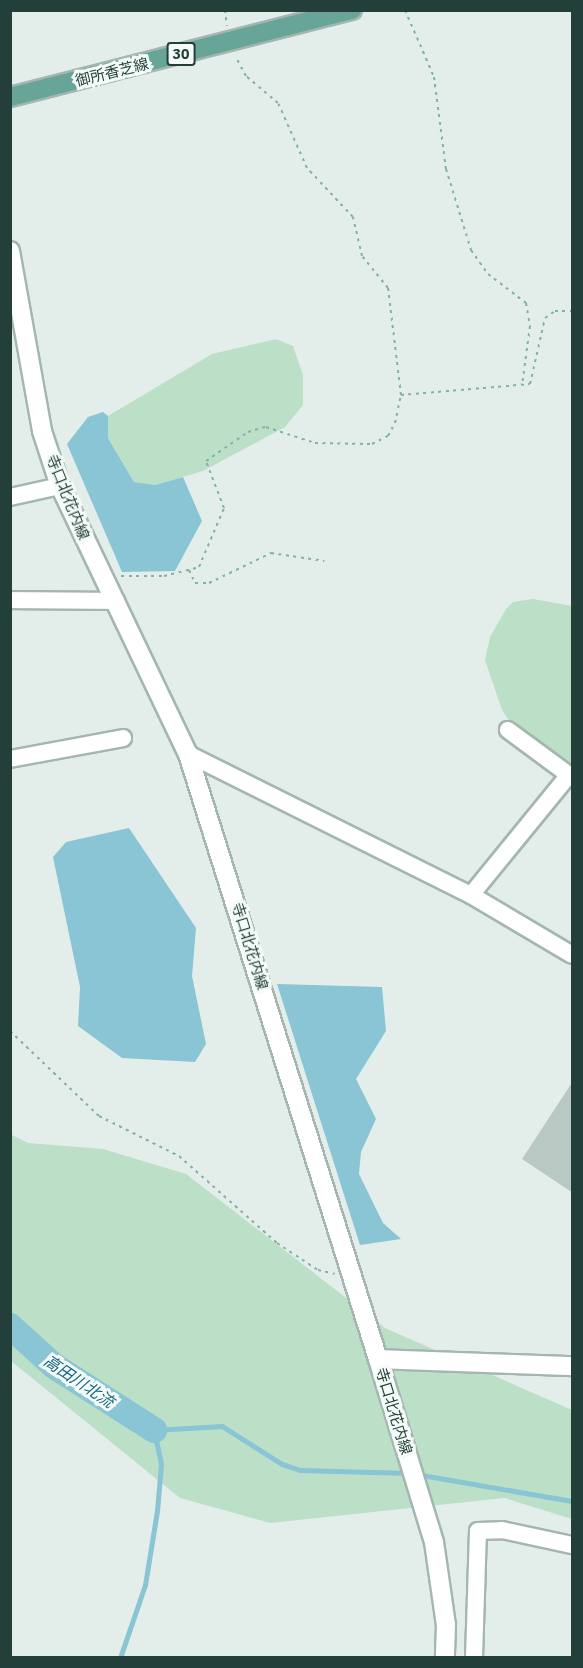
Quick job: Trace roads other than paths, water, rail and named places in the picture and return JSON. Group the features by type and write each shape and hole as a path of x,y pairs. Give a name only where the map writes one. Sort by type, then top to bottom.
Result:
{"main road":[{"name":"御所香芝線","path":"10,97 352,10"},
{"name":"寺口北花内線","path":"10,251 15,302 42,431 60,486 188,753 378,1359 420,1495 442,1582 445,1658"},
{"path":"378,1359 573,1366"}],"street":[{"path":"10,497 60,486"},
{"path":"10,600 116,601"},
{"path":"471,895 569,775 508,730"},
{"path":"10,759 123,738"},
{"path":"188,753 471,895 573,955"},
{"path":"474,1658 478,1531 502,1530 573,1545"}],"water":[{"path":"103,412 108,416 108,438 134,482 155,485 183,477 202,521 175,571 122,572 67,444 88,417"},
{"path":"129,828 196,928 192,976 206,1044 195,1062 122,1058 78,1026 80,987 53,857 66,842"},
{"path":"277,984 382,987 386,1031 356,1079 376,1119 361,1152 359,1174 383,1223 401,1239 360,1245"}],"waterway":[{"name":"高田川北流","path":"10,1326 54,1366 154,1430"},
{"path":"120,1658 145,1585 157,1511 161,1464 154,1430 222,1426 282,1464 301,1470 408,1473"},
{"path":"416,1474 572,1501"}]}
